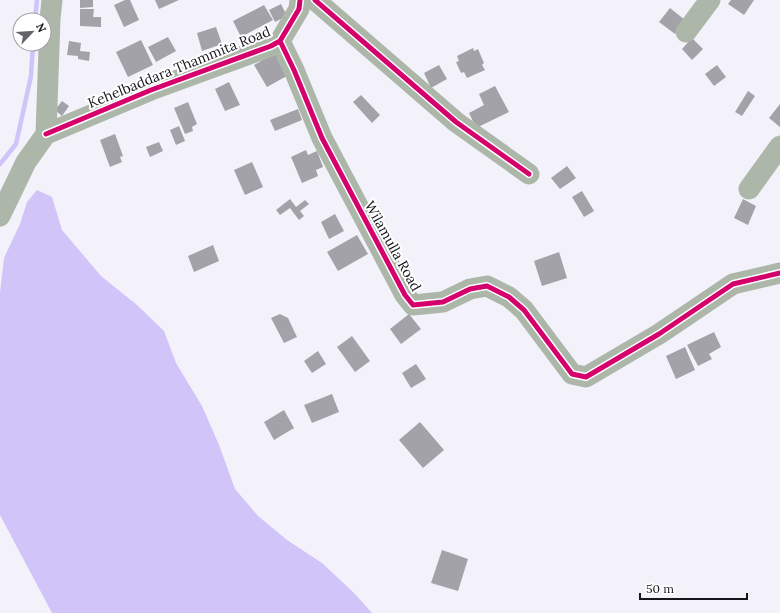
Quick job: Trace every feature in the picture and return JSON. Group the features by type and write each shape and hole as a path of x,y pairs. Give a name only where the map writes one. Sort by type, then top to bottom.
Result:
{"street":[{"path":"0,216 26,162 46,134 49,27 52,0"},
{"name":"Kehelbaddara Thammita Road","path":"46,134 151,90 253,54 271,46 280,40 298,9 300,0"},
{"path":"315,0 456,122 529,174"},
{"path":"686,32 710,0"},
{"name":"Wilamulla Road","path":"280,40 322,138 405,295 413,305 443,302 470,289 487,286 509,297 524,310 572,374 586,377 659,334 733,284 780,273"},
{"path":"749,189 780,146"}],"shaded area":[{"path":"37,190 52,197 62,230 101,276 137,305 164,331 176,363 202,406 219,445 235,489 258,516 287,540 322,563 354,593 372,613 52,613 0,515 0,293 4,258 20,224 27,202"}],"building":[{"path":"80,0 93,0 93,7 80,8"},
{"path":"125,0 130,0 139,20 124,27 114,5"},
{"path":"155,0 179,0 159,9"},
{"path":"731,0 754,0 744,15 728,4"},
{"path":"281,4 287,16 275,22 269,10"},
{"path":"264,5 273,20 241,37 233,21"},
{"path":"670,8 685,20 675,34 659,22"},
{"path":"80,9 94,9 93,17 101,17 101,27 80,26"},
{"path":"216,27 222,44 202,51 197,33"},
{"path":"168,37 176,51 156,62 148,47"},
{"path":"692,38 703,49 692,60 682,49"},
{"path":"141,40 153,65 128,77 116,52"},
{"path":"69,41 81,43 80,51 90,52 89,61 78,59 78,56 67,55"},
{"path":"473,48 474,51 478,49 484,63 482,65 485,70 467,78 464,72 461,73 456,62 459,61 457,56"},
{"path":"281,50 294,72 267,87 254,65"},
{"path":"439,65 447,79 431,88 424,73"},
{"path":"717,65 726,77 714,86 705,74"},
{"path":"229,82 240,105 225,111 215,89"},
{"path":"495,86 509,112 476,128 469,113 484,105 479,94"},
{"path":"748,91 755,96 742,116 735,112"},
{"path":"361,95 380,115 372,123 353,102"},
{"path":"62,101 69,106 62,116 55,110"},
{"path":"188,102 197,124 192,127 193,131 185,134 174,108"},
{"path":"780,104 780,127 769,118"},
{"path":"298,109 302,120 275,131 270,120"},
{"path":"179,126 185,141 176,145 170,130"},
{"path":"115,134 123,156 120,157 122,162 110,167 100,140"},
{"path":"159,142 163,151 150,157 146,147"},
{"path":"306,150 308,155 317,151 323,167 316,170 318,176 302,183 291,157"},
{"path":"252,162 263,187 245,195 234,170"},
{"path":"567,166 576,178 560,189 551,178"},
{"path":"582,191 594,211 584,217 572,197"},
{"path":"290,199 296,207 305,200 309,204 300,211 304,216 299,220 290,208 280,215 276,210"},
{"path":"743,199 756,206 748,225 734,218"},
{"path":"335,214 344,231 329,239 321,222"},
{"path":"357,235 368,254 338,271 327,252"},
{"path":"213,245 219,261 194,272 188,256"},
{"path":"559,252 567,278 542,286 534,261"},
{"path":"280,314 288,318 297,337 284,343 271,318"},
{"path":"409,314 421,329 401,344 390,329"},
{"path":"714,332 721,347 709,354 712,359 698,366 687,345"},
{"path":"352,336 370,361 355,372 337,347"},
{"path":"685,347 695,370 676,379 666,356"},
{"path":"318,351 326,364 312,373 304,361"},
{"path":"416,364 426,379 411,388 402,373"},
{"path":"332,394 339,412 312,423 304,405"},
{"path":"284,410 294,428 274,440 264,422"},
{"path":"420,422 444,450 423,468 399,440"},
{"path":"442,550 468,559 458,591 431,583"}],"waterway":[{"path":"36,12 37,0"},
{"path":"0,164 16,144 31,76 32,52"}],"cycle path":[{"path":"46,134 151,90 271,46 280,41 299,9 300,0"},
{"path":"315,0 456,122 529,174"},
{"path":"280,41 294,70 322,138 405,295 413,305 443,302 470,289 487,286 509,297 524,310 572,374 586,377 659,334 733,284 780,273"}]}
